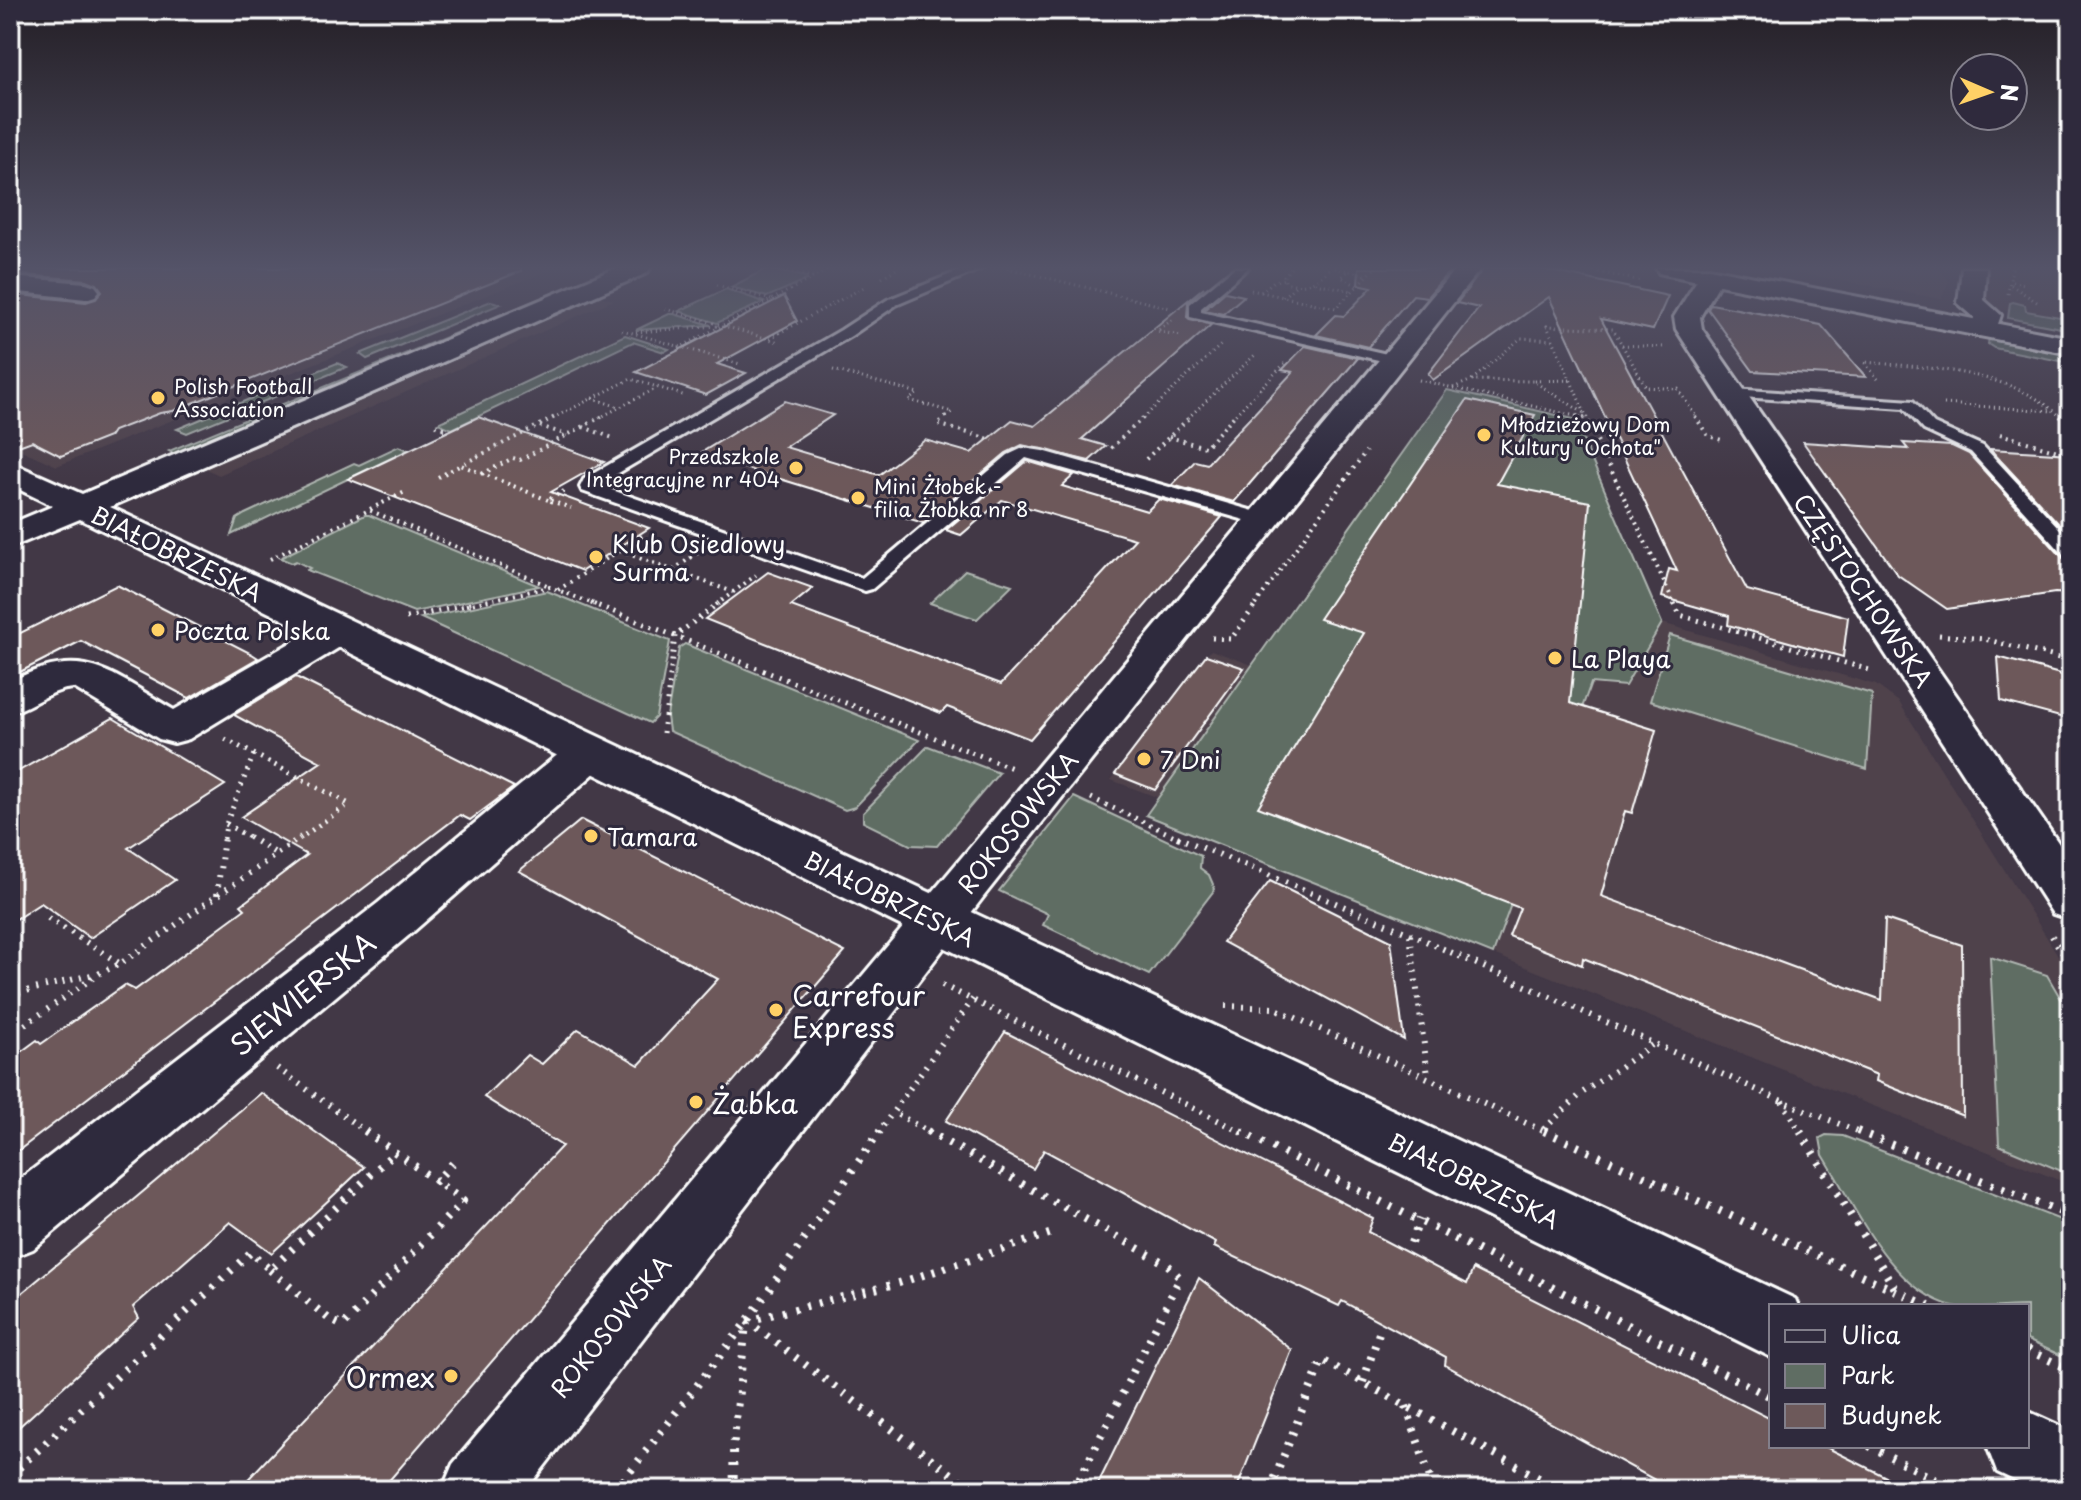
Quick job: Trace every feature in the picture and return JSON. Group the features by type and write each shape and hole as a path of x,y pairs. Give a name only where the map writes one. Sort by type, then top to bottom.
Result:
{"street":[{"path":"10,537 473,338"},
{"name":"ROKOSOWSKA","path":"479,1490 937,920 1413,338"},
{"name":"CZĘSTOCHOWSKA","path":"1697,338 2058,913"},
{"path":"2028,338 2071,346"},
{"name":"BIAŁOBRZESKA","path":"10,472 1769,1322"},
{"path":"10,699 56,676 74,674 84,676 174,729 339,631"},
{"name":"SIEWIERSKA","path":"10,1227 396,917 589,753"},
{"path":"2027,1448 2071,1469"}],"lane":[{"path":"836,338 588,486 669,518 865,585 1023,453 1265,520"},
{"path":"1299,338 1396,360"},
{"path":"1733,393 1908,404 1929,427 1977,449 2071,552"}],"path":[{"path":"647,338 740,364"},
{"path":"679,348 698,338"},
{"path":"766,338 814,352"},
{"path":"1088,469 1229,338"},
{"path":"1125,480 1273,338"},
{"path":"1453,388 1472,380 1521,338 1553,340 1680,615 1885,675"},
{"path":"1618,338 1646,387 1678,389 1708,436 1732,442"},
{"path":"1169,437 1205,447 1307,340"},
{"path":"799,361 918,393 909,400 952,412 937,424 1008,444 1023,453"},
{"path":"1884,386 1864,362 1916,367 1999,384 2043,402 2071,427"},
{"path":"438,477 631,379 700,401"},
{"path":"1472,380 1570,380"},
{"path":"1533,381 1586,416"},
{"path":"1430,383 1586,416"},
{"path":"482,474 513,458 520,460 658,387"},
{"path":"592,398 620,408"},
{"path":"436,425 447,429 443,432"},
{"path":"539,425 567,435"},
{"path":"461,465 548,500"},
{"path":"270,559 405,492"},
{"path":"369,510 550,587 1012,768 1003,779"},
{"path":"558,590 669,518"},
{"path":"619,550 733,592"},
{"path":"663,733 675,636 782,556"},
{"path":"406,618 550,587"},
{"path":"1939,635 1984,639 2071,661"},
{"path":"10,1035 100,973 120,964 349,804 214,733"},
{"path":"217,896 226,824 254,754"},
{"path":"1091,798 1222,858 1267,873 1410,934 1782,1101 2071,1216"},
{"path":"226,824 277,854"},
{"path":"2058,913 2071,966"},
{"path":"48,918 120,964"},
{"path":"1410,934 1428,1076"},
{"path":"10,995 100,973"},
{"path":"942,985 1420,1219 1769,1396"},
{"path":"616,1490 747,1321 973,999"},
{"path":"1221,1006 1274,1008 1924,1304"},
{"path":"1544,1129 1582,1093 1653,1044"},
{"path":"10,1476 251,1252 329,1319 343,1326 463,1201 273,1065"},
{"path":"1782,1101 1897,1292"},
{"path":"893,1112 1168,1265 1180,1278 1074,1490"},
{"path":"270,1270 395,1152"},
{"path":"436,1181 453,1163"},
{"path":"1411,1243 1420,1219"},
{"path":"747,1321 899,1283 1055,1232"},
{"path":"734,1490 733,1449 747,1321"},
{"path":"747,1321 973,1490"},
{"path":"1363,1382 1380,1330"},
{"path":"2029,1351 2071,1370"},
{"path":"1270,1490 1322,1360 1561,1490"},
{"path":"1406,1405 1434,1490"},
{"path":"1873,1448 1953,1489"}],"shaded area":[{"path":"240,338 379,338 57,466 10,445"},
{"path":"503,338 528,338 219,475 204,468"},
{"path":"1662,623 1876,685 1899,702 2071,976 2071,1185 1493,954 1591,683 1625,686"},
{"path":"1211,650 1252,665 1159,798 1111,780"}],"green space":[{"path":"400,338 418,338 367,359 360,354"},
{"path":"443,338 456,338 179,456 169,451"},
{"path":"491,338 503,338 204,468 198,465"},
{"path":"619,338 634,338 669,349 664,352 633,342 452,429 438,423"},
{"path":"1989,338 1993,338 2056,352 2071,363 1994,348 1988,344"},
{"path":"337,363 347,367 187,433 177,429"},
{"path":"1447,390 1574,419 1662,623 1625,686 1591,683 1493,954 1146,815"},
{"path":"399,446 408,450 231,535 237,519 245,514 354,463 359,465"},
{"path":"365,515 539,586 414,612 307,570 310,568 296,561 292,563 280,558"},
{"path":"965,570 1012,585 977,619 930,603"},
{"path":"547,591 670,641 656,717 650,723 421,618"},
{"path":"1670,635 1872,694 1867,769 1650,701"},
{"path":"685,644 919,740 855,807 845,810 669,731 667,716 679,648"},
{"path":"928,746 999,773 937,846 910,845 863,822 863,813"},
{"path":"1074,797 1201,856 1200,868 1209,875 1215,889 1149,975 1043,925 1048,914 999,891"},
{"path":"1990,957 2047,975 2071,1016 2071,1175 1999,1145"},
{"path":"1826,1135 1843,1136 2071,1224 2071,1360 2029,1341 2029,1304 1948,1304 1911,1283 1876,1244 1861,1221 1823,1155 1820,1138"}],"building":[{"path":"10,338 354,338 173,411 113,431 109,437 61,456 32,441 10,449"},
{"path":"702,338 765,338 717,364 746,373 706,395 636,372"},
{"path":"1142,338 1196,338 1082,439 1106,446 1089,461 1022,445 1006,453 923,523 699,454 785,401 833,415 785,447 879,475 925,440 971,453 1012,420 1035,426"},
{"path":"1329,338 1376,338 1368,347"},
{"path":"1456,338 1492,338 1433,380 1428,374"},
{"path":"1568,338 1611,338 1747,590 1848,617 1843,657 1728,625 1729,616 1662,597 1669,569 1677,571"},
{"path":"1729,338 1832,338 1866,377 1753,371"},
{"path":"1305,346 1358,358 1234,502 1172,485 1195,461 1207,464 1293,372 1282,370"},
{"path":"1467,400 1535,415 1497,484 1590,502 1570,703 1656,730 1632,813 1625,811 1601,896 1882,1000 1885,919 1962,945 1963,1116 1876,1081 1877,1075 1583,958 1582,965 1509,936 1520,908 1258,807 1364,633 1319,619"},
{"path":"478,417 604,462 551,492 649,528 582,571 348,479"},
{"path":"1803,442 1908,449 1903,443 1952,446 1969,454 2063,558 2071,560 2071,594 2055,593 1947,609 1898,575"},
{"path":"1990,449 2071,454 2071,537"},
{"path":"1027,461 1074,475 1062,486 1147,511 1159,499 1222,517 1030,739 947,707 941,713 705,619 768,572 813,588 791,606 1001,684 1135,539 1002,500 961,535 946,530"},
{"path":"117,585 258,658 189,698 81,641 10,677 10,638"},
{"path":"1206,655 1244,668 1155,790 1115,774"},
{"path":"1998,657 2071,677 2071,720 2001,701"},
{"path":"296,677 514,787 470,820 460,815 10,1157 10,1060 37,1040 41,1044 125,985 135,990 245,909 241,905 307,855 241,817 321,762 234,715"},
{"path":"113,718 225,785 128,848 175,880 90,938 41,903 10,923 10,776"},
{"path":"581,820 845,952 381,1490 238,1490 562,1146 484,1097 527,1055 542,1064 578,1029 639,1065 718,979 519,871"},
{"path":"1270,881 1391,941 1404,1040 1223,942"},
{"path":"1005,1032 1373,1218 1368,1232 1467,1284 1473,1269 1769,1418 1769,1448 1828,1448 1912,1490 1673,1490 1445,1365 1446,1357 1342,1301 1339,1306 1214,1247 1216,1243 1044,1150 1033,1169 946,1121"},
{"path":"261,1093 364,1167 272,1253 230,1222 133,1307 139,1318 10,1435 10,1303"},
{"path":"1199,1278 1292,1350 1236,1490 1095,1490"}],"place":[{"name":"Polish Football Association","path":"158,398"},
{"name":"Młodzieżowy Dom Kultury \"Ochota\"","path":"1484,435"},
{"name":"Przedszkole Integracyjne nr 404","path":"796,468"},
{"name":"Mini Żłobek - filia Żłobka nr 8","path":"858,498"},
{"name":"Klub Osiedlowy Surma","path":"596,557"},
{"name":"Poczta Polska","path":"158,630"},
{"name":"La Playa","path":"1555,658"},
{"name":"7 Dni","path":"1144,759"},
{"name":"Tamara","path":"591,836"},
{"name":"Carrefour Express","path":"776,1010"},
{"name":"Żabka","path":"696,1102"},
{"name":"Ormex","path":"451,1376"}]}
